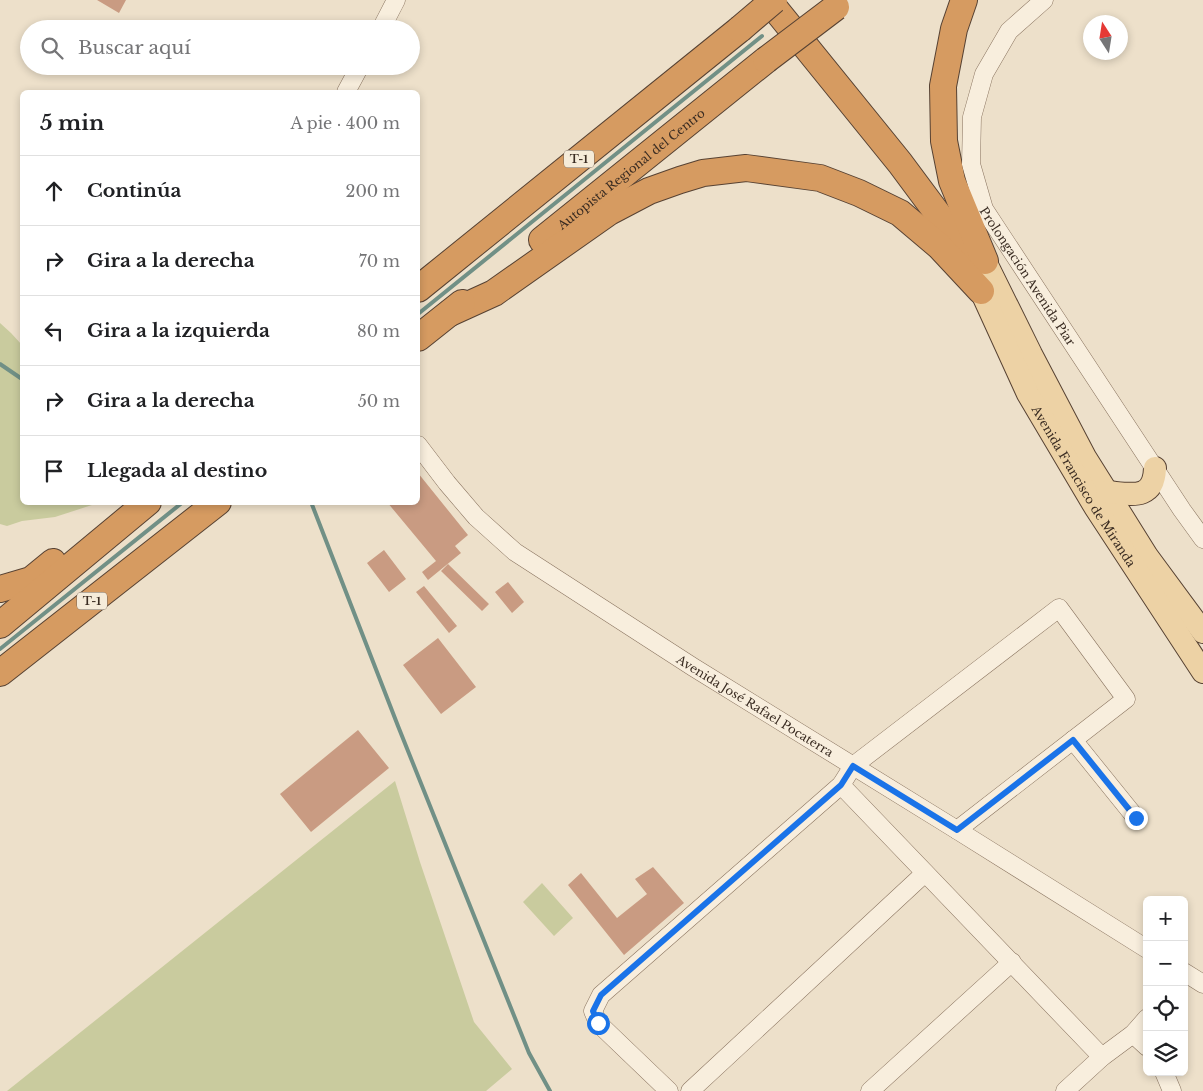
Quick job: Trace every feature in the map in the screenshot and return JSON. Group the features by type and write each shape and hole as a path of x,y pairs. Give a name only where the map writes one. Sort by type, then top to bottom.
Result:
{"highway":[{"path":"768,0 900,163 947,225 981,291"},
{"name":"T-1","path":"420,286 774,0"},
{"path":"784,0 932,184 985,261"},
{"path":"964,0 954,29 943,86 944,141 952,182 985,261"},
{"name":"Autopista Regional del Centro","path":"420,336 766,60 840,4"},
{"path":"450,313 494,293 609,212 649,191 703,173 746,168 820,178 859,193 900,213 940,246 981,291"},
{"path":"0,589 31,580 127,505"},
{"path":"0,625 144,505"},
{"name":"T-1","path":"0,673 212,508"}],"main road":[{"name":"Avenida Francisco de Miranda","path":"985,261 1080,448 1147,556 1203,632"},
{"name":"Avenida Francisco de Miranda","path":"981,291 1028,394 1095,507 1203,672"},
{"path":"1107,492 1130,494 1147,490 1154,478 1155,468"}],"street":[{"path":"385,20 396,0"},
{"name":"Prolongación Avenida Piar","path":"1044,0 1009,32 984,74 972,117 971,164 984,209 1203,539"},
{"path":"347,90 355,75"},
{"name":"Avenida José Rafael Pocaterra","path":"420,448 476,517 515,552 664,649 1143,946"},
{"path":"669,1091 598,1023 593,1011 601,995 841,785 853,766 1059,608 1126,699 957,830"},
{"path":"1073,740 1136,818"},
{"path":"841,785 1102,1057"},
{"path":"690,1091 925,873"},
{"path":"870,1091 1012,962"},
{"path":"1188,976 1203,984"},
{"path":"1065,1091 1102,1057 1133,1034 1143,1023"},
{"path":"1133,1034 1143,1043"},
{"path":"1166,1076 1172,1091"}],"green space":[{"path":"0,323 20,343 20,505 92,505 55,517 22,521 7,526 0,524"},
{"path":"395,781 474,1022 512,1069 486,1091 7,1091"},
{"path":"542,883 573,918 554,936 523,902"}],"building":[{"path":"97,0 126,0 119,13"},
{"path":"420,475 468,535 455,546 461,553 428,580 422,572 436,561 389,505 420,505"},
{"path":"384,550 406,579 389,592 367,563"},
{"path":"448,564 489,604 482,611 441,571"},
{"path":"508,582 524,602 512,613 495,592"},
{"path":"424,586 457,626 449,633 416,592"},
{"path":"438,638 476,687 441,714 403,665"},
{"path":"358,730 389,768 311,832 280,794"},
{"path":"653,867 684,903 624,955 568,885 581,873 617,918 647,894 635,879"}],"waterway":[{"path":"420,312 762,36"},
{"path":"0,364 20,378"},
{"path":"0,649 179,505"},
{"path":"312,505 529,1053 550,1091"}],"route":[{"path":"598,1023 593,1011 601,995 841,785 853,766 957,830 1073,740 1136,818"}]}
